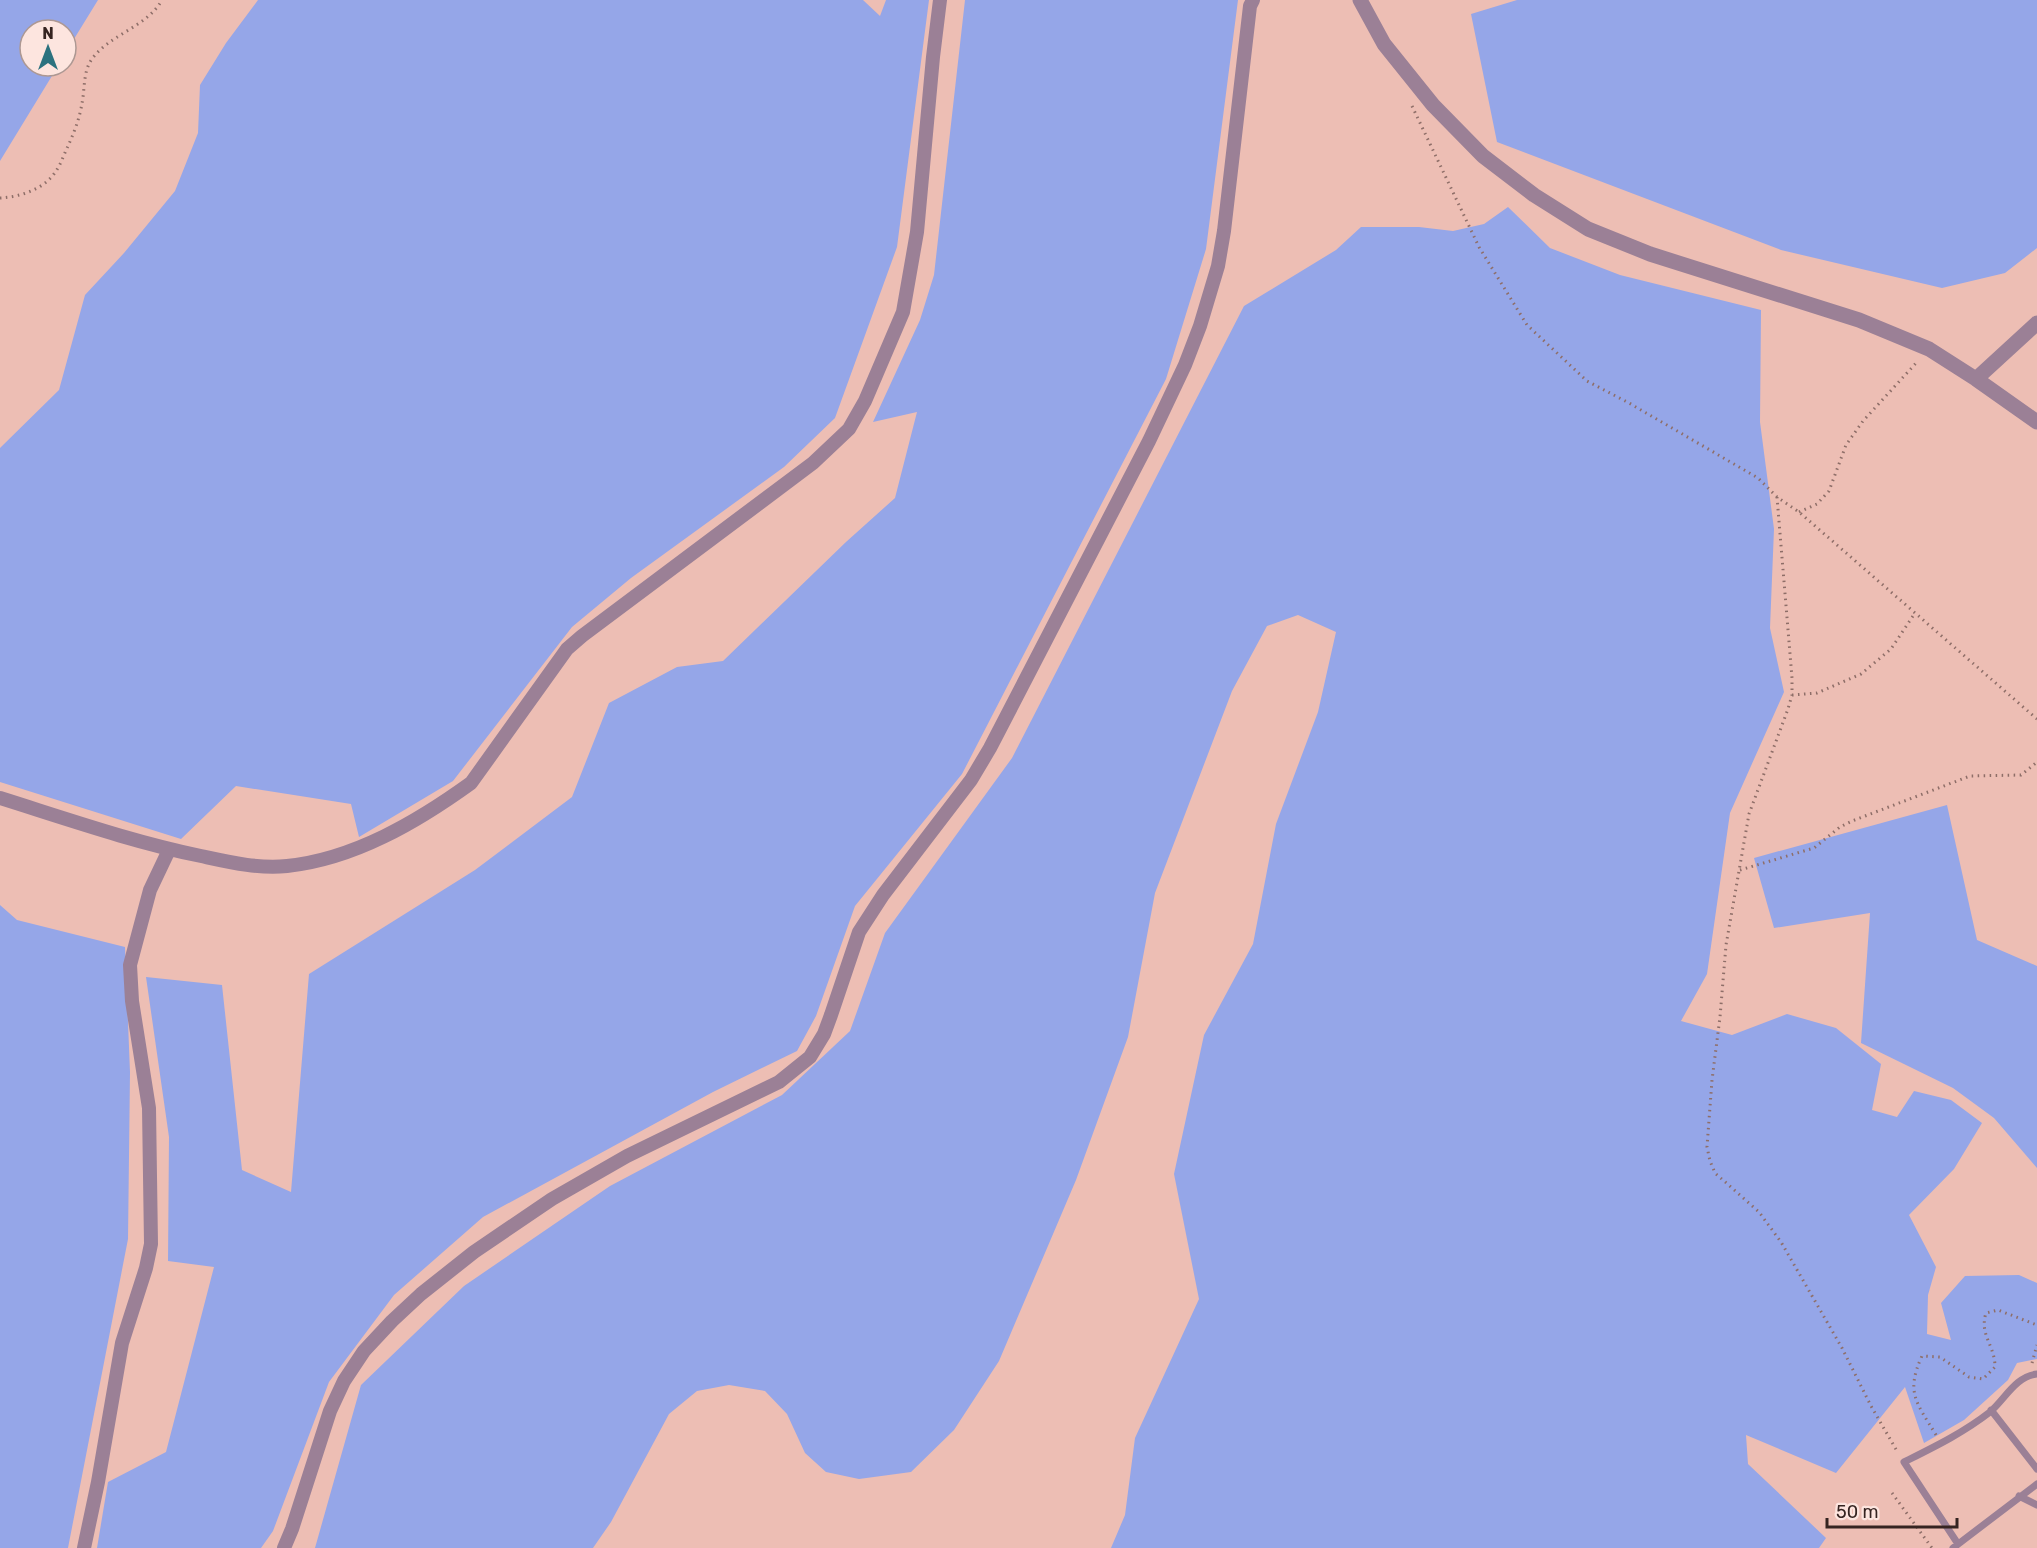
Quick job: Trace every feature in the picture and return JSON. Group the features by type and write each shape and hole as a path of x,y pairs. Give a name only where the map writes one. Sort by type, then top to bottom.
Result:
{"street":[{"path":"0,798 170,850 240,865 285,866 316,861 374,843 449,799 471,783 567,649 813,463 849,429 865,401 903,312 917,232 940,0"},
{"path":"284,1548 330,1411 344,1381 364,1351 392,1321 474,1252 552,1199 627,1156 779,1082 810,1057 824,1034 859,932 883,895 971,780 990,748 1149,441 1185,365 1218,266 1252,0"},
{"path":"1360,0 1383,44 1433,105 1483,156 1534,195 1588,229 1650,254 1860,320 1929,349 2037,422"},
{"path":"1976,379 2037,323"},
{"path":"84,1548 122,1343 146,1268 151,1244 149,1108 132,1001 130,965 150,890 170,850"}],"lane":[{"path":"2034,1375 2019,1381 1991,1410 1959,1434 1904,1462 1955,1546 2037,1484"},
{"path":"1991,1410 2037,1469"},
{"path":"2019,1496 2037,1505"}],"path":[{"path":"0,198 12,198 41,186 56,172 72,137 82,104 85,80 91,60 106,45 148,16 162,0"},
{"path":"1407,96 1479,247 1527,325 1587,381 1758,478 1777,497 1799,512 2037,719"},
{"path":"1799,512 1818,504 1828,491 1846,445 1863,421 1929,349"},
{"path":"1777,497 1792,695 1749,814 1726,945 1707,1147 1715,1173 1759,1212 1781,1242 1842,1347 1871,1406 1904,1462"},
{"path":"1792,695 1816,693 1861,674 1891,649 1915,613"},
{"path":"1739,870 1814,848 1840,827 1852,821 1970,776 2021,775 2037,762"},
{"path":"1941,1443 1918,1406 1912,1388 1922,1356 1940,1357 1969,1377 1983,1379 1995,1368 1995,1358 1983,1324 1986,1313 1998,1310 2037,1325"},
{"path":"2034,1375 2033,1360 2037,1345"},
{"path":"1892,1494 1932,1548"}],"shaded area":[{"path":"0,0 98,0 78,32 78,18 18,18 18,78 51,78 0,161"},
{"path":"258,0 863,0 880,16 886,0 929,0 897,247 835,418 784,467 631,578 572,627 453,781 359,837 351,804 236,786 181,839 0,782 0,448 59,390 85,295 124,253 175,191 198,133 200,85 226,43"},
{"path":"965,0 1238,0 1206,249 1166,379 962,774 855,906 816,1016 797,1051 713,1092 483,1217 394,1295 329,1382 273,1531 261,1548 97,1548 108,1482 166,1452 214,1267 168,1261 169,1137 146,977 222,985 242,1170 291,1192 309,974 475,870 572,797 609,703 677,667 723,661 895,498 917,412 873,422 920,320 934,275"},
{"path":"1517,0 2037,0 2037,248 2005,273 1942,288 1781,250 1497,142 1471,14"},
{"path":"1508,207 1550,248 1620,275 1761,310 1760,422 1774,529 1770,628 1784,692 1730,813 1707,974 1681,1021 1732,1035 1787,1014 1836,1028 1881,1064 1872,1110 1897,1117 1914,1091 1951,1100 1982,1123 1954,1169 1909,1215 1936,1267 1928,1295 1927,1334 1951,1340 1941,1303 1965,1276 2019,1275 2037,1283 2037,1359 2017,1363 2008,1380 1964,1420 1924,1443 1905,1387 1836,1473 1746,1435 1748,1464 1826,1538 1819,1548 1111,1548 1125,1515 1135,1438 1199,1299 1174,1174 1204,1035 1253,944 1276,824 1318,712 1336,632 1298,615 1267,626 1232,691 1155,893 1128,1037 1076,1180 999,1361 954,1430 911,1472 859,1479 826,1472 805,1453 787,1414 765,1391 729,1385 697,1391 669,1414 611,1522 593,1548 315,1548 361,1385 464,1286 610,1186 782,1095 850,1031 885,933 1012,758 1244,306 1336,250 1361,227 1419,227 1453,231 1484,224"},
{"path":"1947,805 1977,940 2037,966 2037,1168 1994,1118 1953,1088 1861,1043 1870,913 1774,928 1754,858"},
{"path":"0,905 17,920 125,947 130,1072 128,1239 68,1548 0,1548"}]}
